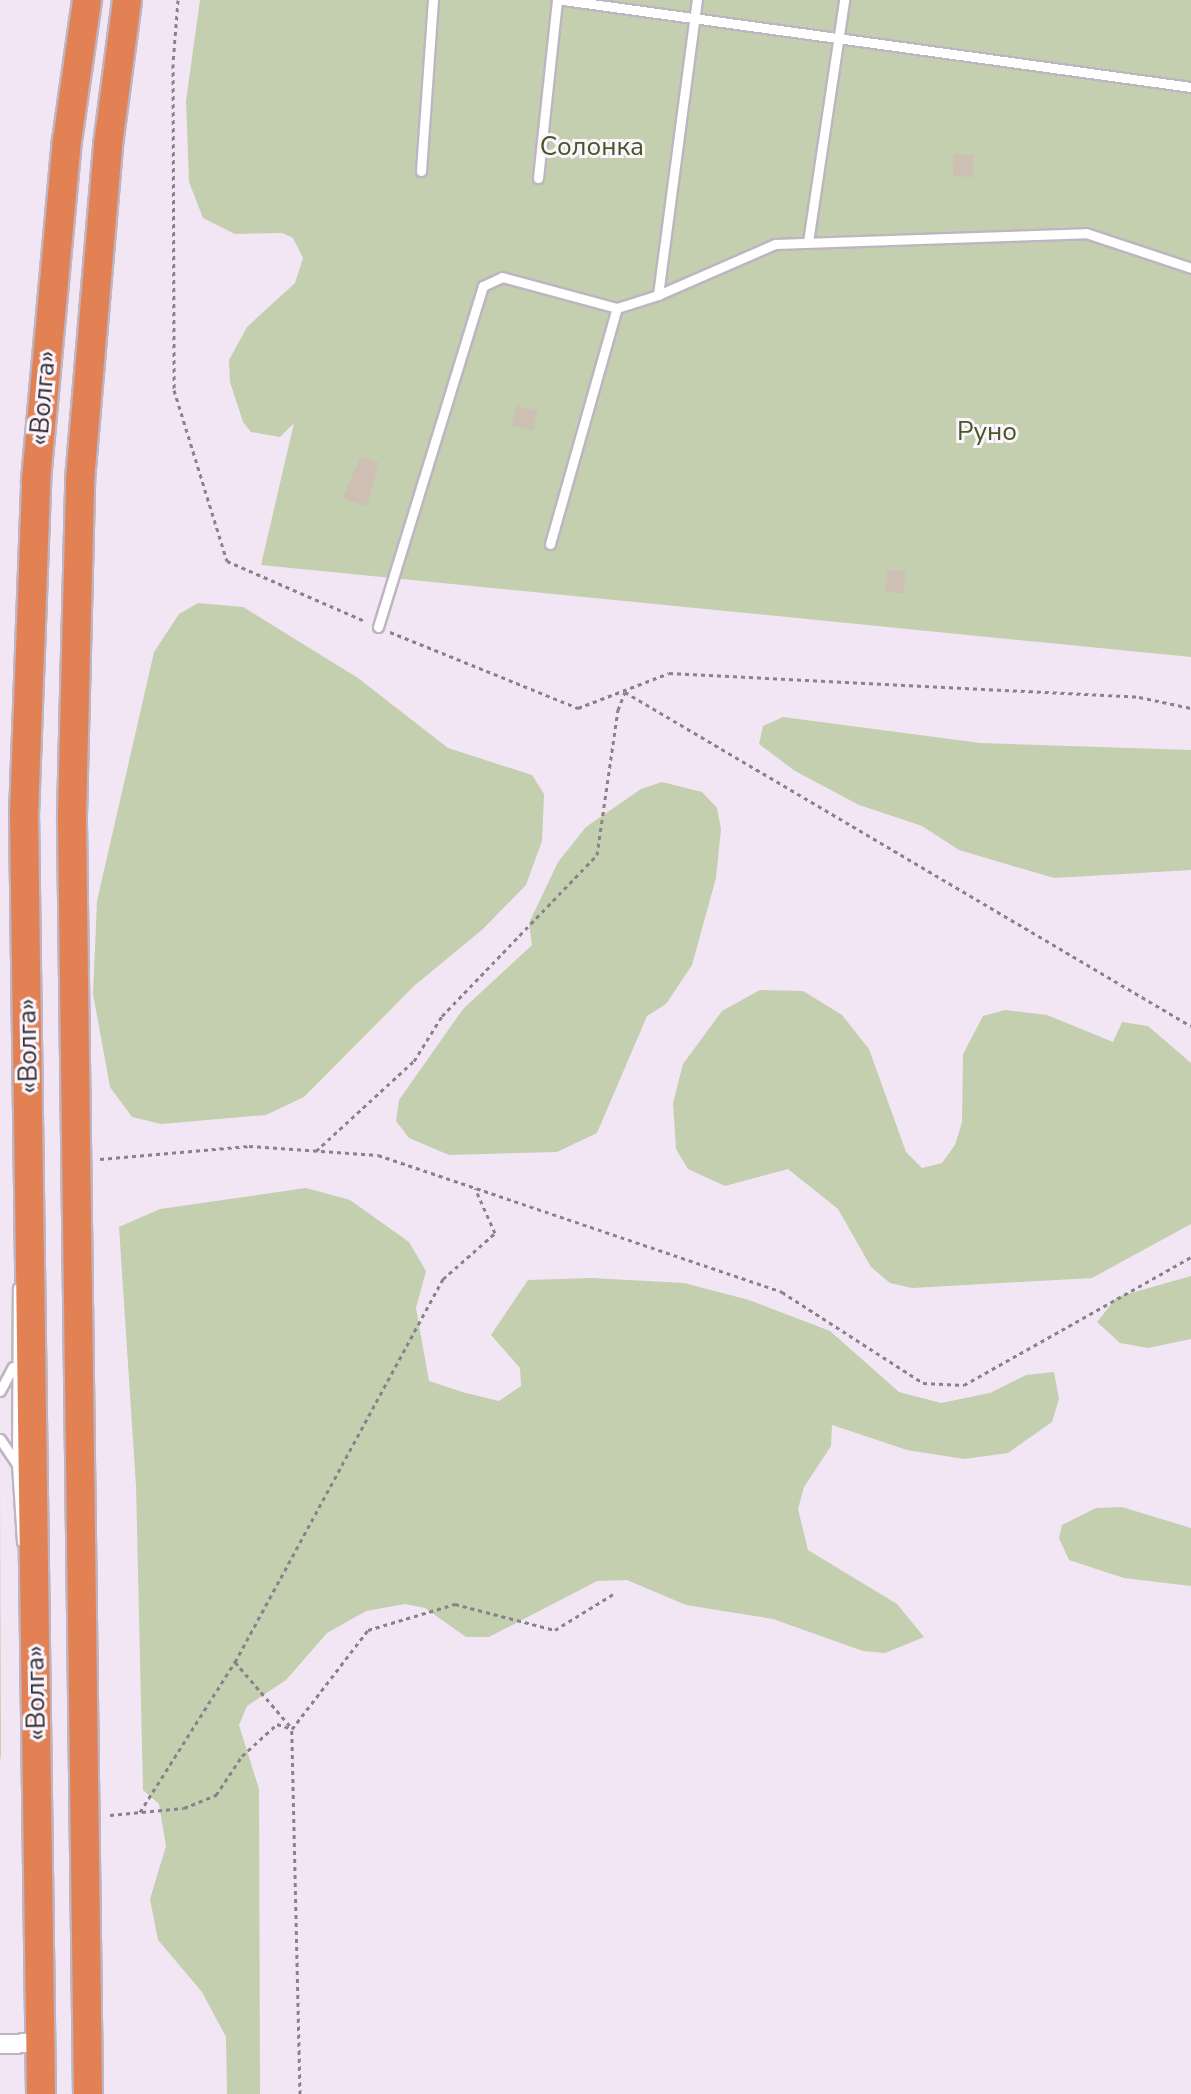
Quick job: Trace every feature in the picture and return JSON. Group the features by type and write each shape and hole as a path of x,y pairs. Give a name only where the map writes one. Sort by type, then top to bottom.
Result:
{"highway":[{"name":"«Волга»","path":"41,2094 24,815 36,480 67,141 87,0"},
{"name":"«Волга»","path":"88,2094 72,816 80,480 108,145 127,0"}],"street":[{"path":"0,2044 41,2043"}],"lane":[{"path":"421,171 433,0"},
{"path":"538,178 560,0 1191,87"},
{"path":"658,295 697,0"},
{"path":"808,242 836,37 844,0"},
{"path":"378,627 483,286 502,277 617,308 658,295 775,244 1086,233 1191,268"},
{"path":"550,544 617,308"},
{"path":"31,1242 16,1298 16,1360 21,1541 34,1571"},
{"path":"0,1391 16,1360"},
{"path":"0,1439 17,1464"}],"path":[{"path":"178,0 173,64 174,390 227,561 378,627 578,708 669,673 1139,697 1191,708"},
{"path":"316,1151 414,1061 442,1016 597,855 618,710 625,692"},
{"path":"625,692 1191,1026"},
{"path":"77,1161 249,1146 378,1155 782,1292 923,1383 964,1385 1191,1257"},
{"path":"140,1812 235,1662 443,1279 495,1233 475,1188"},
{"path":"300,2094 292,1729 368,1630 455,1604 555,1630 615,1593"},
{"path":"235,1662 292,1729"},
{"path":"85,1817 184,1808 216,1795 242,1756 277,1724 292,1729"}],"green space":[{"path":"200,0 1191,0 1191,657 261,565 294,423 280,437 251,432 243,422 230,382 229,360 247,327 295,283 303,258 293,238 282,233 235,234 203,218 189,182 186,101"},
{"path":"198,603 243,607 358,678 448,748 532,775 544,794 542,841 526,885 483,929 414,986 304,1097 266,1115 161,1124 132,1117 110,1087 93,994 97,901 154,652 179,614"},
{"path":"783,717 980,743 1191,750 1191,870 1054,878 959,850 922,826 859,805 795,771 759,744 763,726"},
{"path":"662,782 702,792 717,808 721,829 716,878 692,965 666,1004 647,1016 597,1133 557,1152 449,1155 409,1138 396,1121 399,1100 463,1009 532,945 529,923 558,862 586,827 641,789"},
{"path":"760,990 803,991 842,1015 869,1049 906,1152 922,1168 942,1163 955,1145 962,1122 963,1054 983,1016 1005,1010 1047,1015 1113,1042 1122,1022 1148,1026 1191,1063 1191,1224 1092,1278 912,1288 890,1283 871,1267 838,1209 788,1169 725,1186 688,1169 676,1149 673,1103 683,1064 722,1011"},
{"path":"306,1188 350,1200 409,1242 426,1271 416,1308 429,1381 462,1392 499,1401 521,1386 520,1368 491,1335 528,1280 592,1278 684,1283 749,1300 830,1331 899,1392 941,1403 990,1393 1026,1375 1054,1372 1059,1399 1052,1422 1008,1453 964,1459 907,1450 832,1425 831,1446 804,1487 798,1509 808,1550 897,1604 924,1637 885,1653 863,1651 773,1619 686,1605 627,1580 597,1581 489,1637 466,1637 425,1608 405,1604 366,1611 327,1633 286,1680 247,1706 239,1725 259,1789 260,2094 227,2094 226,2037 202,1992 158,1940 150,1899 166,1846 159,1804 143,1790 136,1486 119,1227 160,1209"},
{"path":"1191,1276 1191,1339 1148,1348 1120,1343 1097,1322 1117,1297"},
{"path":"0,1485 1,1754 0,1763"},
{"path":"1122,1507 1191,1528 1191,1586 1124,1578 1069,1560 1059,1538 1062,1525 1096,1508"}],"building":[{"path":"954,154 974,155 973,177 953,176"},
{"path":"517,406 537,411 533,430 512,425"},
{"path":"361,457 379,463 367,506 342,498"},
{"path":"887,570 905,571 904,593 886,592"}],"park label":[{"name":"Солонка","path":"592,147"},
{"name":"Руно","path":"987,432"}]}
